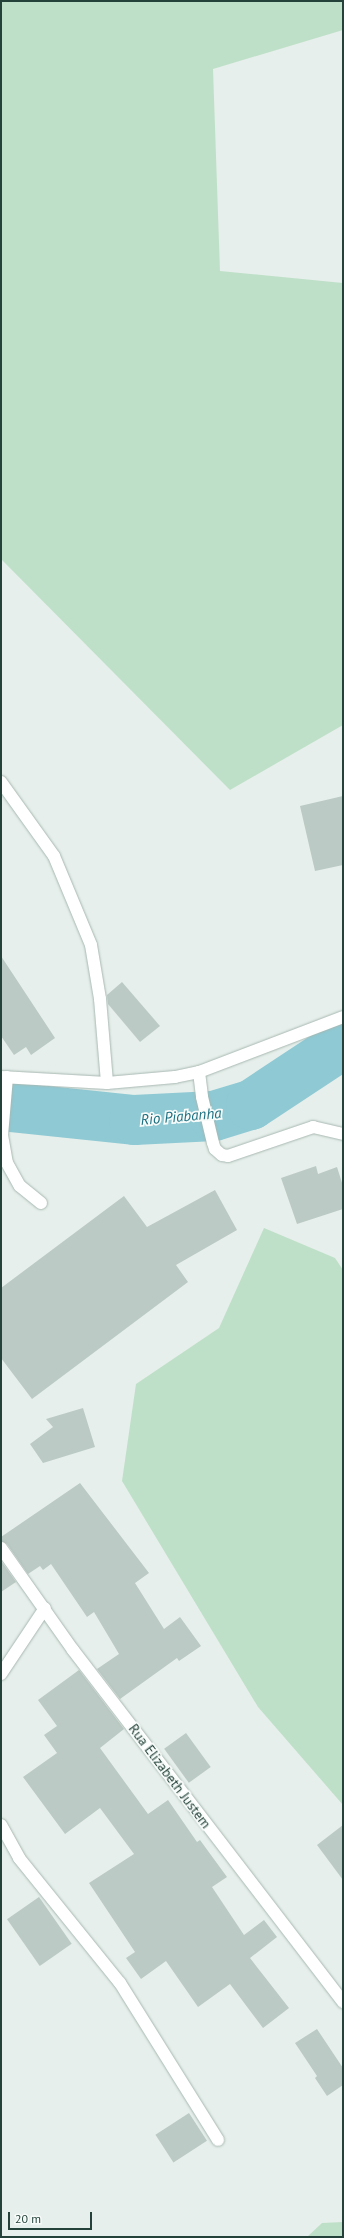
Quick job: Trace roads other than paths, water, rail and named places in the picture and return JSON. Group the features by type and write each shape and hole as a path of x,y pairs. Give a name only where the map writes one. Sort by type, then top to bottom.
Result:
{"street":[{"path":"1,782 54,856 91,945 100,999 107,1083"},
{"path":"41,1203 20,1186 7,1163 3,1125 5,1099 4,1077 107,1083 176,1077 199,1072 343,1017"},
{"path":"199,1072 202,1097 213,1143 219,1153 228,1156 313,1127 343,1134"},
{"name":"Rua Elizabeth Justem","path":"1,1548 45,1608 73,1650 343,2002"},
{"path":"1,1674 45,1608"},
{"path":"1,1825 19,1858 120,1983 218,2140"}],"waterway":[{"name":"Rio Piabanha","path":"1,1106 134,1120 214,1116 251,1105 343,1044"}]}
